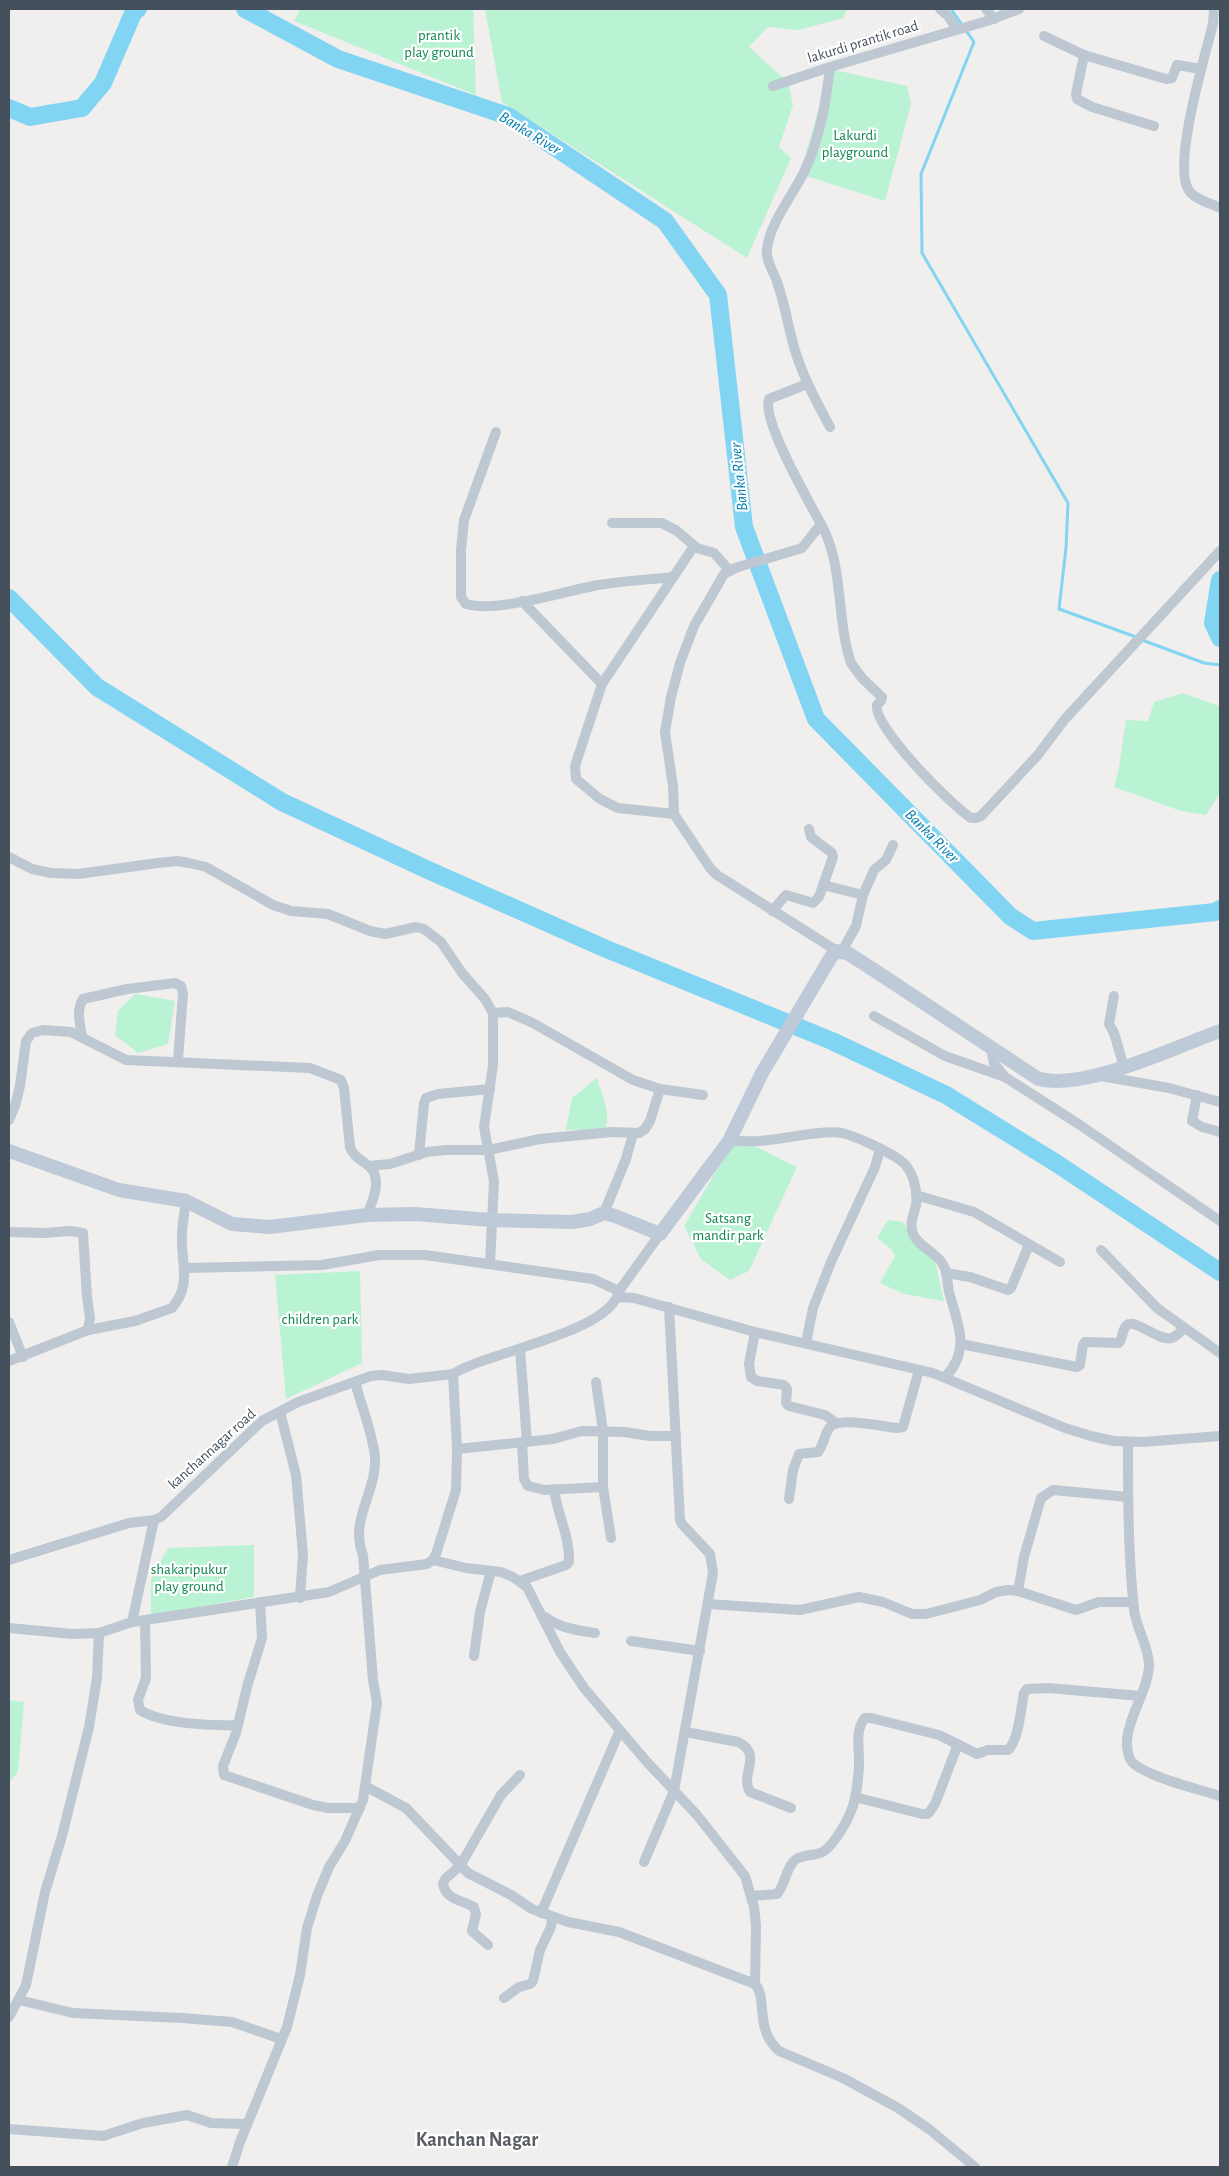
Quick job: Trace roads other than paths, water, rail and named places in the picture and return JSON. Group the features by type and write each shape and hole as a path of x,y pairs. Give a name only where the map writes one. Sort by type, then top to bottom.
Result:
{"main road":[{"path":"9,1151 119,1190 186,1201 232,1224 270,1228 368,1215 415,1214 491,1220 572,1222 590,1219 604,1213 660,1234 729,1140 762,1074 817,984 831,957 840,951 877,972 1036,1078 1046,1081 1078,1080 1100,1075 1220,1031"}],"street":[{"path":"940,9 959,28"},
{"path":"986,9 994,19"},
{"name":"lakurdi prantik road","path":"773,86 830,67 994,19 1019,9"},
{"path":"1214,9 1213,24 1189,120 1184,155 1185,182 1188,190 1195,196 1220,208"},
{"path":"1044,36 1084,55 1166,79 1172,78 1177,65 1201,69"},
{"path":"1084,55 1076,94 1077,99 1092,107 1154,126"},
{"path":"830,67 827,100 815,145 805,171 778,218 767,249 794,347 808,384 830,427"},
{"path":"808,384 769,399 768,403 774,426 786,457 821,524 833,558 844,636 851,663 862,678 882,697 877,705 877,713 900,748 940,790 971,818 980,816 1037,756 1065,719 1220,551"},
{"path":"496,432 464,520 461,550 461,596 466,604 474,606 522,601 593,586 673,577"},
{"path":"612,523 662,523 677,531 694,546 714,553 730,567"},
{"path":"821,524 802,548 730,567 719,581 694,626 680,663 671,697 665,732 673,786 674,814 705,861 717,875 772,911 840,951 856,926 863,895 874,870 886,860 893,845"},
{"path":"674,814 662,811 618,808 600,799 576,779 575,766 602,684 694,546"},
{"path":"522,601 602,684"},
{"path":"772,911 786,895 813,903 819,897 833,857 832,853 811,837 809,829"},
{"path":"9,857 32,869 51,873 78,874 177,861 189,863 206,867 273,905 291,911 328,914 370,931 385,934 407,928 424,929 441,942 462,973 485,999 493,1013 493,1065 484,1127 494,1181 490,1264"},
{"path":"823,885 863,895"},
{"path":"82,1037 79,1012 83,999 126,989 175,983 181,986 184,993 178,1061"},
{"path":"1114,996 1109,1024 1114,1033 1124,1066"},
{"path":"493,1013 513,1013 624,1076 660,1089 703,1096"},
{"path":"874,1016 945,1056 1005,1077 1080,1125 1220,1221"},
{"path":"9,1120 15,1106 26,1041 32,1033 43,1030 72,1032 126,1060 310,1068 341,1080 344,1088 350,1147 353,1155 369,1166 375,1173 375,1196 368,1215"},
{"path":"991,1048 994,1064 1005,1077"},
{"path":"1100,1075 1169,1088 1220,1102"},
{"path":"419,1155 426,1098 438,1094 490,1089"},
{"path":"369,1166 390,1164 419,1155 445,1150 488,1150 540,1139 612,1132 633,1134 645,1129 660,1089"},
{"path":"1197,1095 1192,1121 1202,1127 1220,1132"},
{"path":"729,1140 757,1141 841,1133 880,1150 907,1166 912,1176 916,1195 911,1219 912,1232 918,1241 937,1256 944,1265 960,1329 960,1344 954,1368 946,1377"},
{"path":"604,1213 626,1159 633,1134"},
{"path":"806,1343 813,1308 831,1262 875,1167 880,1150"},
{"path":"916,1195 974,1212 1060,1262"},
{"path":"9,1361 88,1330 135,1321 172,1308 183,1290 185,1268 182,1243 186,1201"},
{"path":"9,1232 44,1233 70,1231 83,1233 90,1318 88,1330"},
{"name":"kanchannagar road","path":"154,1520 161,1516 262,1421 316,1395 372,1376 382,1375 409,1379 453,1374 554,1338 602,1313 619,1294 660,1234"},
{"path":"946,1273 970,1277 1008,1290 1011,1288 1028,1245"},
{"path":"1102,1250 1157,1308 1220,1353"},
{"path":"185,1268 322,1265 378,1255 399,1254 425,1255 454,1261 490,1264 593,1279 619,1294 755,1332 946,1377 1065,1428 1113,1441 1128,1442 1220,1436"},
{"path":"644,1862 674,1791 686,1732 712,1572 712,1560 706,1548 680,1520 669,1307"},
{"path":"9,1322 23,1357"},
{"path":"960,1344 1076,1367 1080,1365 1085,1342 1119,1343 1128,1324 1135,1324 1151,1334 1167,1338 1175,1337 1185,1328"},
{"path":"755,1332 748,1364 751,1377 757,1381 784,1386 787,1389 786,1403 789,1406 826,1415 836,1423"},
{"path":"520,1349 526,1484 533,1488 554,1489 603,1486"},
{"path":"789,1499 793,1470 799,1454 818,1452 830,1427 836,1423 846,1422 897,1428 903,1427 919,1370"},
{"path":"9,1628 73,1634 99,1633 132,1622 260,1602 300,1598 329,1592 380,1570 427,1564 432,1560 456,1490 457,1449 453,1374"},
{"path":"232,2167 294,2005 303,1946 316,1896 360,1808 365,1786 376,1703 365,1577 357,1532 374,1471 375,1458 355,1382"},
{"path":"596,1382 602,1430 603,1486 612,1538"},
{"path":"280,1412 296,1475 302,1554 300,1598"},
{"path":"457,1449 553,1439 582,1431 602,1430 650,1436 676,1436"},
{"path":"1128,1442 1128,1497 1133,1602 1138,1630 1149,1662 1148,1672 1128,1734 1128,1750 1131,1760 1139,1768 1186,1786 1220,1796"},
{"path":"520,1581 566,1565 569,1562 565,1530 556,1506 554,1489"},
{"path":"1018,1591 1028,1540 1041,1498 1045,1494 1053,1490 1128,1497"},
{"path":"9,1560 124,1524 154,1520 132,1622"},
{"path":"432,1560 458,1567 501,1572 520,1581 527,1587 560,1652 584,1688 697,1815 736,1863 745,1876 751,1896 756,1925 755,1984 759,1993 764,2030 773,2046 779,2051 844,2078 898,2108 929,2129 975,2167"},
{"path":"474,1656 480,1612 491,1572"},
{"path":"708,1604 800,1610 859,1597 883,1602 912,1614 926,1614 980,1600 996,1592 1008,1590 1018,1591 1076,1610 1099,1602 1133,1602"},
{"path":"260,1602 262,1638 223,1766 224,1775 313,1805 328,1808 360,1808"},
{"path":"542,1614 553,1623 595,1633"},
{"path":"145,1621 146,1678 138,1700 140,1710 153,1716 198,1725 237,1725"},
{"path":"9,2016 26,1985 45,1892 62,1836 89,1727 97,1678 99,1633"},
{"path":"631,1641 700,1650"},
{"path":"751,1896 778,1894 783,1888 789,1867 794,1860 822,1853 828,1849 851,1812 859,1766 859,1731 861,1723 865,1718 930,1732 977,1754 988,1750 1008,1750 1016,1738 1024,1693 1027,1689 1048,1688 1141,1696"},
{"path":"541,1913 620,1730"},
{"path":"686,1732 738,1742 744,1745 749,1750 750,1760 747,1782 750,1792 791,1808"},
{"path":"855,1797 928,1814 935,1804 958,1744"},
{"path":"488,1944 472,1931 476,1914 474,1907 450,1896 444,1888 445,1879 460,1866 501,1795 520,1775"},
{"path":"365,1786 406,1808 420,1820 468,1873 541,1913 552,1918 618,1932 755,1984"},
{"path":"504,1998 519,1987 530,1984 533,1981 540,1950 551,1927 552,1918"},
{"path":"19,2000 73,2014 191,2018 232,2022 281,2039"},
{"path":"9,2129 103,2136 143,2123 187,2115 211,2123 247,2124"}],"waterway":[{"name":"Banka River","path":"9,108 30,117 82,108 103,83 134,11 138,9"},
{"name":"Banka River","path":"245,9 338,59 508,116 665,221 718,295 744,527 816,719 1010,916 1033,931 1215,912 1220,909"},
{"path":"951,9 974,42 921,174 922,253 1068,503 1066,548 1059,609 1136,637"},
{"name":"Banka River","path":"1220,580 1213,623 1220,638"},
{"path":"9,598 97,687 282,802 428,870 604,948 832,1041 946,1095 1056,1163 1220,1272"},
{"path":"1142,640 1204,663 1220,665"}],"district":[{"name":"Kanchan Nagar","path":"477,2140"}],"park label":[{"name":"prantik play ground","path":"439,44"},
{"name":"Lakurdi playground","path":"855,144"},
{"name":"Satsang mandir park","path":"728,1226"},
{"name":"children park","path":"320,1319"},
{"name":"shakaripukur play ground","path":"189,1578"}]}
